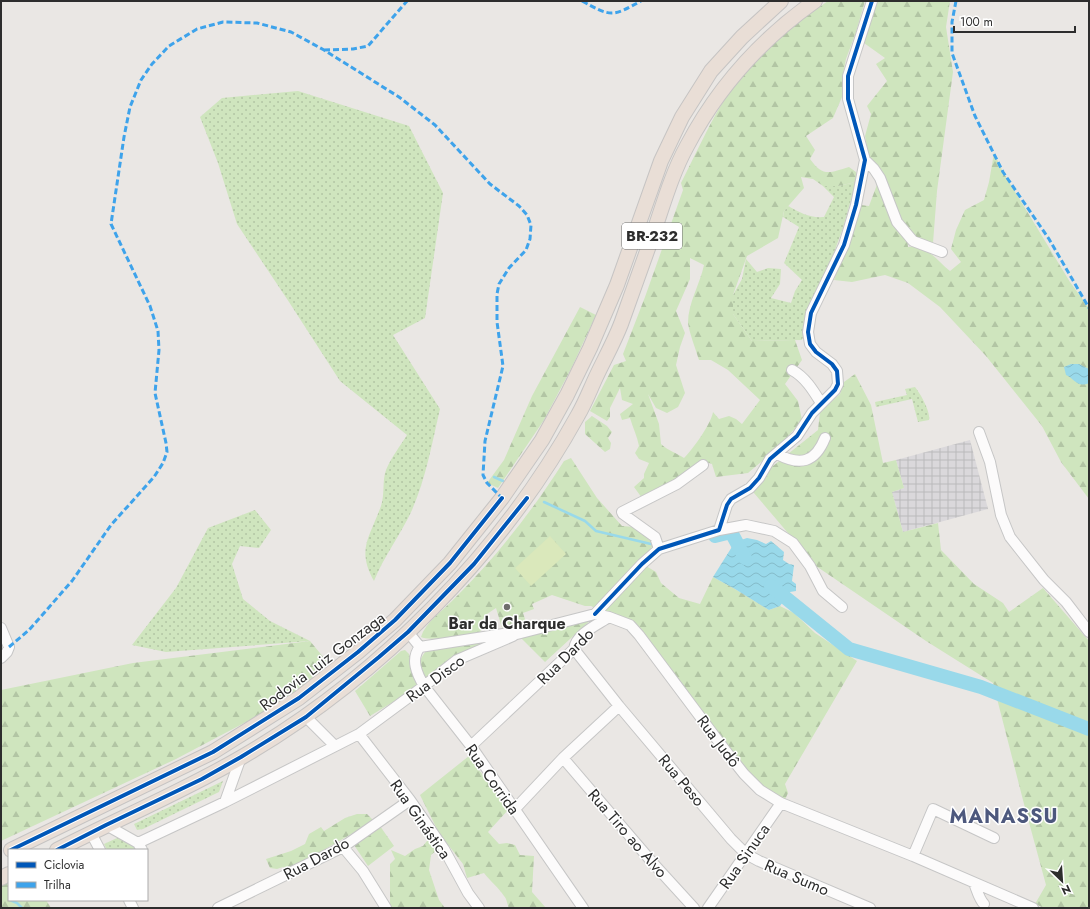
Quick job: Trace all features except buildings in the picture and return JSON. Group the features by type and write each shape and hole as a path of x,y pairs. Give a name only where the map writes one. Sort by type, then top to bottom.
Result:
{"highway":[{"name":"Rodovia Luiz Gonzaga","path":"14,849 213,752 299,698 358,652 395,620 450,563 494,508 533,453 567,395 590,348 611,299 661,161 682,117 711,71 742,37 781,1"},
{"name":"Rodovia Luiz Gonzaga","path":"58,849 202,779 241,758 306,716 408,632 474,564 527,498 580,412 620,326 675,174 686,148 700,122 726,83 762,43 788,20 815,1"}],"street":[{"path":"719,530 727,505 731,499 750,488 759,478 770,459 797,436 812,413 835,390 838,384 837,371 832,364 816,352 810,344 808,332 811,313 844,245 856,204 865,160 848,99 847,86 848,76 872,1"},
{"path":"865,160 880,178 897,222 914,241 942,252"},
{"path":"792,370 798,373 807,382 821,403"},
{"path":"979,432 990,462 1001,515 1010,537 1044,580 1066,602 1089,632"},
{"path":"777,454 784,458 804,461 817,454 825,438"},
{"path":"659,549 655,537 622,512 677,484 703,465"},
{"path":"595,614 642,564 659,549 719,530 746,524 774,531 793,543 810,566 823,591 842,606"},
{"name":"Rua Judô","path":"420,647 503,634 517,634 595,614 609,617 630,625 725,750 744,774 760,790 781,803 913,856 1033,908"},
{"name":"Rua Dardo","path":"470,746 574,650 578,639 588,630 609,617"},
{"path":"1,628 9,647 7,652 1,658"},
{"path":"408,632 420,647"},
{"name":"Rua Disco","path":"140,846 359,734 457,660 517,634"},
{"name":"Rua Corrida","path":"420,647 415,655 416,666 419,677 424,686 470,746 583,908"},
{"name":"Rua Peso","path":"574,650 731,839 746,854"},
{"path":"514,810 563,758 619,706"},
{"path":"306,716 335,746"},
{"name":"Rua Ginástica","path":"359,734 410,800 444,849 468,893 479,908"},
{"path":"225,802 241,758"},
{"name":"Rua Tiro ao Alvo","path":"563,758 652,862 694,908"},
{"name":"Rua Dardo","path":"218,908 343,846 410,800"},
{"name":"Rua Sinuca","path":"708,908 781,803"},
{"path":"913,856 933,809 994,838"},
{"path":"106,825 140,846"},
{"path":"91,832 100,849"},
{"path":"343,846 363,870 385,908"},
{"name":"Rua Sumo","path":"746,854 758,861 870,908"},
{"path":"974,883 979,893 980,901 984,904"}],"shaded area":[{"path":"970,440 988,509 903,532 892,492 904,488 896,460"}],"green space":[{"path":"828,1 865,1 846,59 842,79 842,97 833,118 806,136 815,150 810,159 819,169 831,172 849,167 856,172 856,182 838,186 823,186 813,179 801,177 804,188 784,211 778,238 747,256 733,295 733,314 752,341 795,340 802,360 785,384 798,401 802,420 779,447 748,473 716,477 712,464 703,461 679,480 642,498 634,487 644,478 644,474 649,463 639,459 635,453 639,446 630,418 622,420 620,414 633,404 622,400 620,388 610,408 610,417 607,421 590,411 614,365 626,361 623,354 683,190 681,183 717,112 733,87 757,59 798,22","holes":["690,258 704,265 690,308 688,323 699,360 711,360 728,370 760,400 742,424 729,416 719,419 713,412 712,417 701,436 684,458 661,444 659,424 648,394 656,408 667,413 678,407 685,393 676,365 685,333 676,311 690,279"]},
{"path":"876,1 950,1 946,27 953,72 937,191 933,243 907,234 882,171 869,159 865,136 871,114 867,106 887,81 876,64 885,58 864,43"},
{"path":"298,91 409,126 443,193 425,318 393,335 440,409 417,498 408,519 374,581 366,560 365,551 369,535 381,506 386,470 407,435 340,381 237,224 218,163 200,117 222,98"},
{"path":"994,153 1003,172 1070,282 1089,308 1089,499 1061,462 1042,426 986,356 940,307 908,283 885,275 852,282 834,280 861,205 869,206 878,182 907,237 908,247 921,248 931,254 950,271 961,262 951,249 956,230 965,210 984,200"},
{"path":"856,182 843,228 802,340 752,341 733,314 733,295 742,279 746,259 757,272 768,268 781,269 780,284 771,298 791,303 795,291 802,280 784,263 799,227 783,217 784,211 788,206 809,216 824,217 834,197 823,186 838,186"},
{"path":"580,307 596,315 572,367 544,420 498,488 487,483 504,460 532,396"},
{"path":"855,374 871,405 883,463 896,460 904,488 892,492 903,532 938,523 941,550 974,584 1003,603 1009,612 1043,588 1089,641 1089,908 1044,908 1035,904 1046,885 993,683 926,641 816,566 748,486 818,430 820,412 840,394 844,382"},
{"path":"915,387 927,408 929,420 918,422 912,399 876,407 875,402 907,395 905,389"},
{"path":"592,416 607,426 612,432 608,438 611,443 610,449 605,452 585,434 585,422"},
{"path":"571,458 597,498 622,526 634,527 655,544 597,609 552,595 532,604 534,609 523,613 527,625 503,631 496,608 484,616 480,633 432,639 421,637 430,622 452,601 498,551 526,517 564,461"},
{"path":"255,510 271,530 259,548 240,546 232,564 243,599 270,621 310,641 166,652 132,645 176,588 208,528"},
{"path":"550,536 566,554 531,586 515,568"},
{"path":"646,566 656,572 661,583 679,598 700,604 713,577 769,610 780,606 794,613 815,633 857,661 785,784 788,793 783,804 758,788 633,623 601,611"},
{"path":"595,616 545,662 519,636"},
{"path":"505,637 428,681 424,678 420,671 421,659 426,651"},
{"path":"310,641 329,664 278,705 176,759 1,841 1,690 133,663"},
{"path":"405,650 409,654 417,682 416,688 370,716 355,691 401,651"},
{"path":"469,756 508,810 488,832 499,844 507,843 515,845 520,855 534,856 532,892 546,908 509,908 505,897 500,890 484,873 467,878 463,864 439,833 420,795"},
{"path":"223,781 219,792 143,829 137,830 134,824"},
{"path":"357,814 367,814 374,821 287,871 283,867 277,869 270,868 266,859 291,851 305,844 309,834 321,827 324,831 345,818"},
{"path":"380,826 394,846 368,866 354,845"},
{"path":"431,836 438,849 431,855 429,870 439,900 445,908 390,908 390,864 395,859 391,850 405,856 415,849 423,846"},
{"path":"117,838 138,845 140,849 106,849 104,844"},
{"path":"8,882 8,901 47,901 51,908 3,908 1,906 1,885"}],"water":[{"path":"1071,364 1079,364 1089,369 1089,383 1079,384 1066,375 1064,367"},
{"path":"747,538 766,544 771,541 784,552 783,560 794,565 792,581 796,584 796,591 790,592 780,606 769,610 713,577 735,542"}],"waterway":[{"path":"494,477 503,481"},
{"path":"544,502 585,521 596,531 651,544"},
{"path":"715,536 731,532 745,558"},
{"path":"771,586 849,649 981,687 1089,729"},
{"path":"12,901 22,908"}],"marked path":[{"path":"324,50 353,49 368,46 407,1"},
{"path":"582,1 599,10 612,13 624,10 641,1"},
{"path":"956,1 952,22 952,53 975,116 1003,172 1049,239 1089,308"},
{"path":"9,647 29,630 72,581 111,525 154,477 163,463 167,452 155,393 159,350 158,331 150,306 111,224 130,107 141,80 152,64 169,46 197,29 223,22 257,23 291,32 324,50 399,97 435,125 490,184 519,206 527,215 531,225 530,239 526,250 509,268 499,284 497,294 497,322 503,366 485,441 483,475 487,483 502,498"}],"cycle path":[{"path":"595,614 642,564 659,549 719,530 727,505 731,499 750,488 759,478 770,459 797,436 812,413 835,390 838,384 837,371 832,364 816,352 810,344 808,332 811,313 844,245 856,205 865,160 848,99 848,76 872,1"},
{"path":"13,849 213,752 299,698 358,652 395,620 450,563 502,498"},
{"path":"59,849 202,779 306,717 408,632 474,564 527,498"}],"place":[{"name":"Bar da Charque","path":"507,607"}],"district":[{"name":"MANASSU","path":"1004,816"}]}
